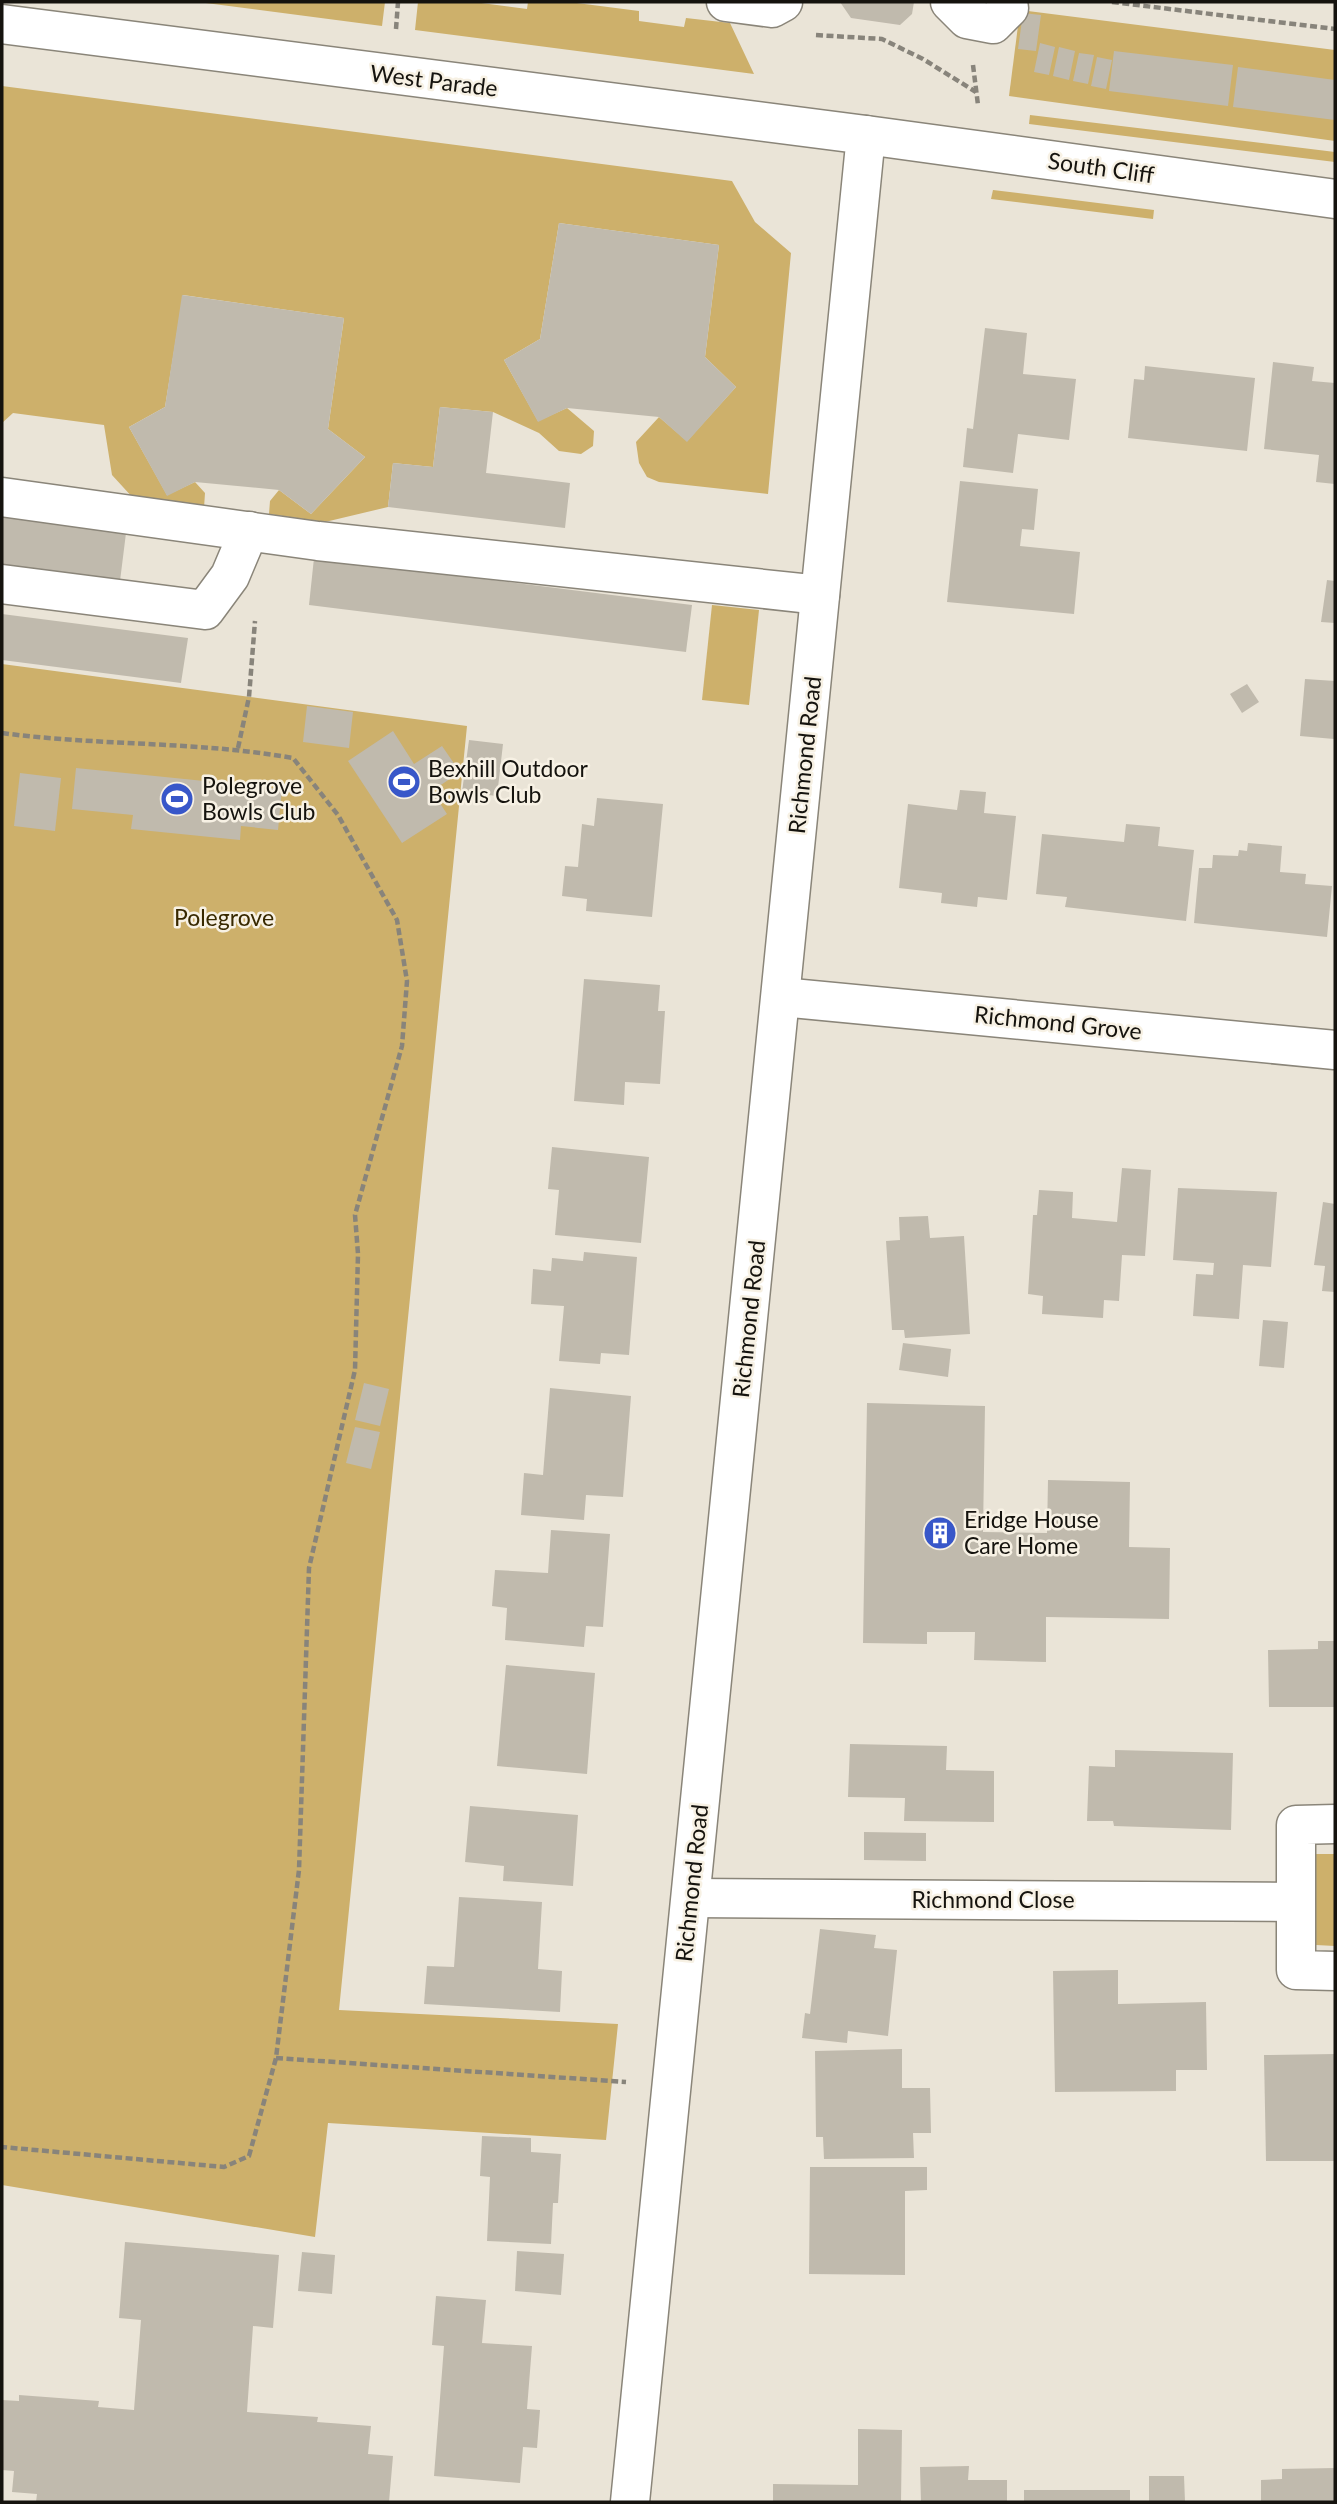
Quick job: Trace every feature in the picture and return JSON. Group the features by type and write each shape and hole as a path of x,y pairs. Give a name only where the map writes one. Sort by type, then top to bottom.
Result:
{"main road":[{"path":"726,2 772,8 783,2"},
{"path":"950,2 967,19 993,24 1009,8"},
{"name":"West Parade","path":"2,24 866,135"},
{"name":"South Cliff","path":"866,135 1335,199"},
{"name":"Richmond Road","path":"630,2502 866,135"},
{"path":"2,497 248,531 820,595"},
{"path":"2,584 205,610 230,576 248,531"},
{"name":"Richmond Grove","path":"780,997 1335,1050"},
{"path":"1335,1824 1296,1825 1295,1902 1296,1970 1335,1970"},
{"name":"Richmond Close","path":"691,1898 1295,1902"}],"path":[{"path":"1112,2 1335,29"},
{"path":"808,35 882,39 923,59 976,92"},
{"path":"238,748 249,697 256,613"},
{"path":"2,733 148,747 238,748 293,758 338,815 397,920 407,981 402,1046 355,1215 358,1254 355,1370 309,1567 299,1870 276,2058 248,2156 224,2167 2,2147"},
{"path":"276,2058 672,2085"}],"green space":[{"path":"198,2 385,2 382,26"},
{"path":"418,2 474,2 527,9 528,2 569,2 639,11 639,21 684,27 686,18 730,23 754,74 415,30"},
{"path":"1020,10 1335,50 1335,141 1009,96"},
{"path":"2,86 732,181 755,222 791,253 768,494 659,482 647,477 639,463 636,442 659,417 687,441 736,387 705,357 719,245 559,223 540,339 504,360 538,421 567,408 594,431 593,446 581,454 559,451 539,433 493,412 440,407 433,467 393,463 388,507 325,522 269,514 270,501 279,490 311,514 365,457 328,429 344,318 183,295 165,407 129,427 167,495 195,482 205,493 204,508 134,499 112,475 104,425 13,413 2,423"},
{"path":"1030,115 1335,152 1335,162 1029,124"},
{"path":"993,190 1154,210 1153,219 991,199"},
{"path":"712,605 759,610 749,705 702,700"},
{"name":"Polegrove","path":"2,664 467,726 339,2010 618,2024 606,2140 328,2123 315,2237 2,2185"},
{"path":"1316,1854 1335,1854 1335,1946 1316,1945"}],"building":[{"path":"840,2 914,2 912,14 900,25 851,18"},
{"path":"1023,13 1041,15 1036,51 1018,49"},
{"path":"1040,43 1055,47 1049,75 1034,72"},
{"path":"1059,47 1075,51 1069,80 1053,76"},
{"path":"1114,51 1233,65 1228,106 1109,91"},
{"path":"1079,53 1094,55 1088,84 1073,81"},
{"path":"1097,57 1112,60 1106,89 1091,86"},
{"path":"1238,67 1335,80 1335,120 1233,107"},
{"path":"559,223 719,245 705,357 736,387 687,442 659,417 567,408 538,422 504,360 540,339"},
{"path":"182,295 344,318 328,429 365,457 311,514 279,490 195,482 167,496 129,427 165,407"},
{"path":"985,328 1027,333 1023,374 1076,379 1069,440 1018,434 1013,473 963,467 967,428 973,429"},
{"path":"1273,362 1314,367 1312,381 1335,383 1335,484 1316,482 1319,455 1264,449"},
{"path":"1145,366 1255,378 1247,451 1128,438 1134,379 1144,380"},
{"path":"440,407 493,412 486,473 570,483 565,528 388,507 393,463 433,467"},
{"path":"960,481 1038,489 1034,530 1022,529 1020,546 1080,552 1074,614 947,602"},
{"path":"2,516 126,533 120,581 2,566"},
{"path":"314,558 692,605 686,652 309,605"},
{"path":"1327,580 1335,581 1335,623 1321,622"},
{"path":"2,614 188,638 181,683 2,660"},
{"path":"1305,679 1335,681 1334,739 1300,736"},
{"path":"1247,684 1259,702 1242,713 1230,694"},
{"path":"307,706 353,712 349,748 303,742"},
{"name":"Bexhill Outdoor Bowls Club","path":"393,731 414,764 442,746 460,772 432,791 447,814 402,843 348,761"},
{"path":"469,740 503,744 497,796 462,792"},
{"name":"Polegrove Bowls Club","path":"76,768 282,789 278,830 241,826 240,840 131,829 133,815 72,809"},
{"path":"20,773 61,778 55,831 14,826"},
{"path":"960,790 986,792 984,813 1016,816 1007,900 978,897 977,907 941,903 942,893 899,888 908,804 957,810"},
{"path":"597,798 663,804 652,917 586,911 587,899 562,896 565,866 578,867 582,824 594,826"},
{"path":"1126,824 1160,827 1158,846 1194,850 1186,921 1065,907 1067,897 1036,894 1042,834 1124,842"},
{"path":"1248,843 1282,846 1280,872 1306,874 1305,884 1332,886 1327,937 1194,923 1199,868 1212,868 1213,855 1238,856 1239,850 1247,851"},
{"path":"584,979 660,985 658,1011 665,1011 660,1084 625,1082 624,1105 574,1101"},
{"path":"552,1147 649,1157 641,1243 555,1235 559,1190 548,1189"},
{"path":"1122,1168 1151,1170 1145,1256 1122,1255 1119,1301 1104,1300 1103,1318 1042,1314 1043,1296 1028,1294 1033,1215 1037,1215 1039,1190 1073,1192 1072,1218 1117,1222"},
{"path":"1178,1188 1277,1192 1271,1267 1243,1265 1239,1319 1193,1316 1196,1274 1213,1275 1214,1263 1173,1260"},
{"path":"1323,1202 1335,1204 1335,1292 1322,1291 1325,1266 1314,1265"},
{"path":"928,1216 930,1238 964,1236 970,1334 905,1338 904,1330 892,1330 886,1241 900,1240 899,1217"},
{"path":"584,1252 637,1257 629,1355 601,1353 600,1364 559,1361 564,1306 531,1304 533,1269 551,1271 552,1258 583,1261"},
{"path":"1263,1320 1288,1322 1284,1368 1259,1366"},
{"path":"903,1343 951,1349 948,1377 899,1370"},
{"path":"364,1383 389,1389 380,1426 355,1420"},
{"path":"550,1388 631,1396 623,1497 586,1495 584,1520 521,1515 524,1473 543,1475"},
{"name":"Eridge House Care Home","path":"867,1403 985,1406 983,1532 1047,1533 1048,1480 1130,1482 1129,1547 1170,1548 1169,1619 1046,1617 1046,1662 974,1660 975,1632 927,1632 927,1644 863,1643"},
{"path":"355,1427 380,1432 371,1469 346,1463"},
{"path":"551,1530 610,1534 603,1627 586,1626 584,1647 505,1640 507,1608 492,1606 495,1570 548,1573"},
{"path":"1318,1641 1335,1641 1335,1707 1269,1707 1268,1650 1318,1649"},
{"path":"506,1665 595,1673 587,1774 497,1766"},
{"path":"850,1744 947,1746 946,1770 994,1771 994,1822 904,1821 905,1798 848,1797"},
{"path":"1115,1750 1233,1753 1231,1830 1114,1826 1113,1821 1087,1821 1089,1766 1115,1767"},
{"path":"470,1806 578,1815 573,1886 503,1881 504,1866 465,1862"},
{"path":"864,1832 926,1833 926,1861 864,1860"},
{"path":"459,1897 542,1902 538,1969 562,1971 560,2012 424,2004 427,1966 454,1967"},
{"path":"820,1929 876,1935 874,1948 897,1950 888,2036 848,2031 847,2043 802,2038 805,2013 810,2014"},
{"path":"1118,1970 1118,2004 1206,2002 1207,2070 1176,2070 1176,2091 1055,2092 1053,1971"},
{"path":"902,2049 902,2088 930,2088 931,2133 913,2133 914,2158 824,2159 823,2137 816,2137 815,2051"},
{"path":"1335,2054 1335,2161 1266,2161 1264,2055"},
{"path":"482,2136 531,2138 531,2152 561,2154 558,2203 553,2203 551,2244 487,2241 490,2177 480,2176"},
{"path":"810,2167 927,2167 927,2190 905,2191 905,2275 809,2274"},
{"path":"125,2242 279,2255 273,2328 253,2326 247,2412 318,2417 317,2422 371,2426 368,2454 393,2456 389,2502 36,2502 37,2494 12,2492 14,2471 2,2470 2,2400 19,2401 19,2395 99,2401 98,2407 134,2410 141,2320 119,2318"},
{"path":"517,2251 564,2254 561,2295 515,2291"},
{"path":"302,2252 335,2255 332,2294 298,2291"},
{"path":"436,2296 486,2300 482,2343 532,2346 527,2409 540,2410 537,2448 523,2447 520,2483 434,2476 444,2346 432,2345"},
{"path":"858,2429 902,2430 901,2502 773,2502 773,2484 858,2485"},
{"path":"969,2466 968,2480 1007,2480 1007,2502 921,2502 920,2467"},
{"path":"1335,2468 1335,2502 1261,2502 1261,2480 1282,2479 1282,2469"},
{"path":"1149,2476 1184,2476 1185,2502 1149,2502"},
{"path":"1024,2490 1130,2490 1130,2502 1024,2502"}],"place":[{"name":"Bexhill Outdoor Bowls Club","path":"404,782"},
{"name":"Polegrove Bowls Club","path":"177,799"},
{"name":"Eridge House Care Home","path":"940,1533"}]}
